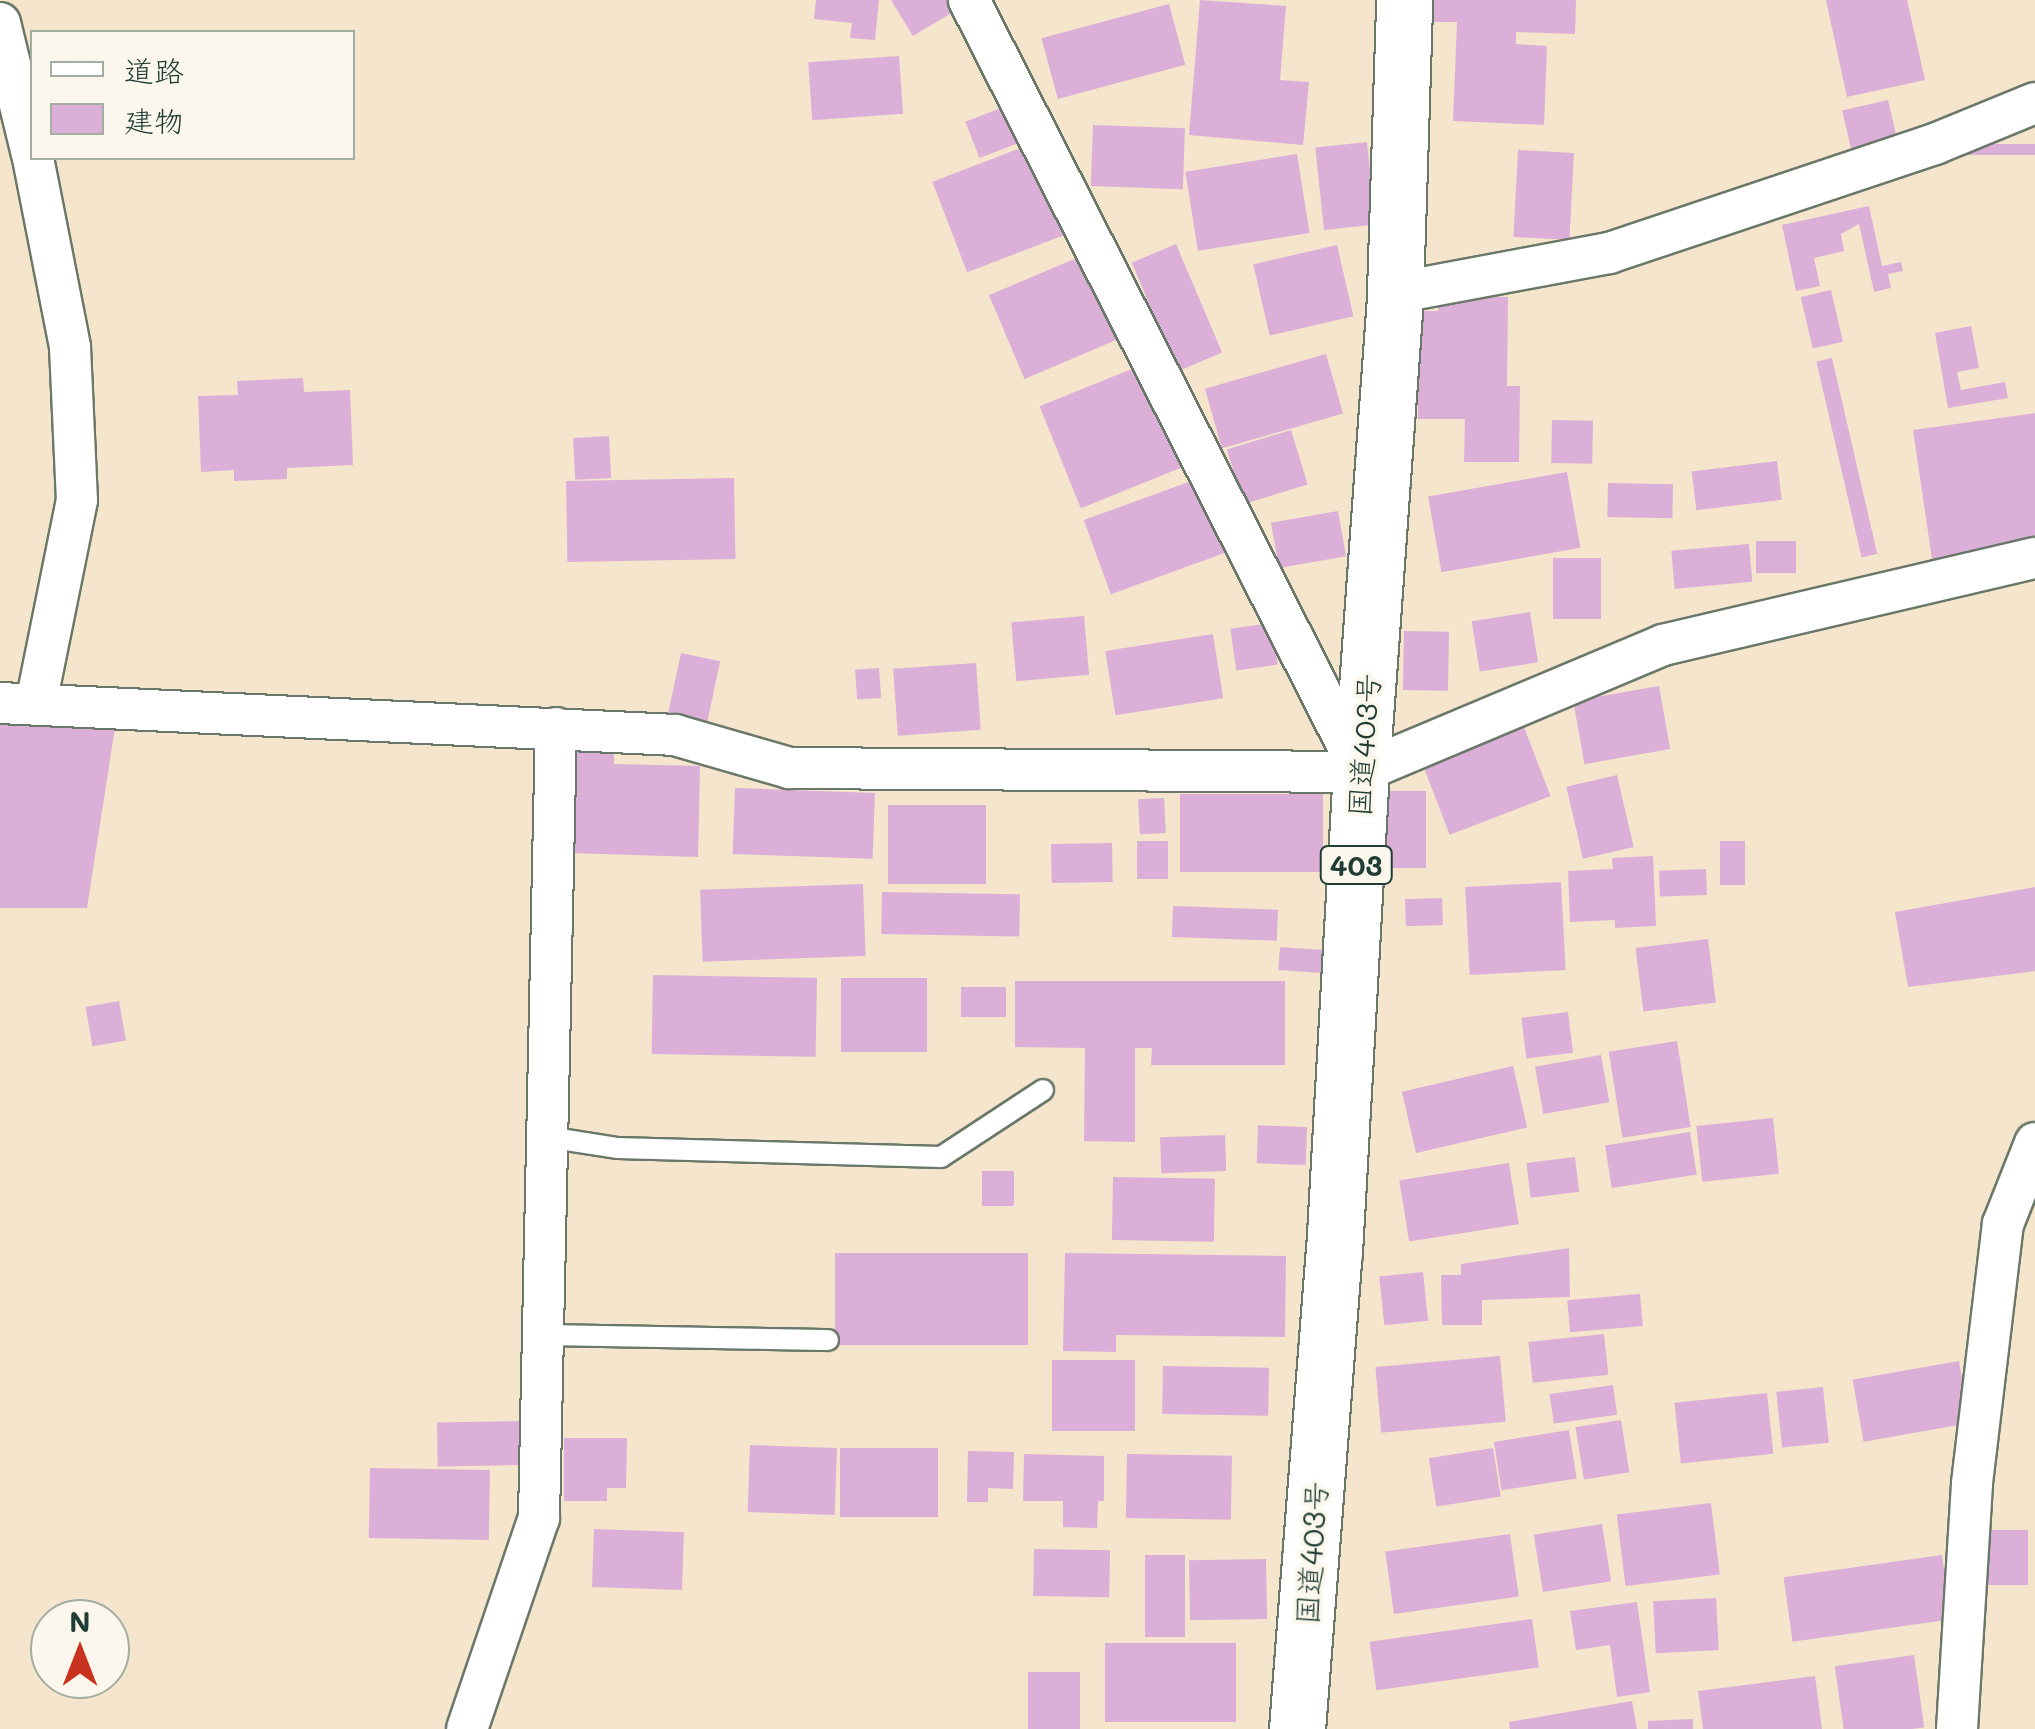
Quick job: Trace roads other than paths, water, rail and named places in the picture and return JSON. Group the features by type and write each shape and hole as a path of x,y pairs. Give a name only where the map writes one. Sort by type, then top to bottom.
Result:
{"highway":[{"name":"国道403号","path":"1297,1729 1334,1252 1361,772 1395,293 1404,0"}],"street":[{"path":"969,0 1361,772"},
{"path":"0,23 30,144"},
{"path":"1395,293 1609,253 1935,144 2035,103"},
{"path":"34,160 70,347 77,500 18,704 675,734 789,768 1361,772 1664,646 2034,558 2035,569"},
{"path":"467,1729 539,1518 556,728"},
{"path":"1957,1729 1972,1483 2003,1224 2035,1143"}],"lane":[{"path":"547,1137 618,1148 941,1157 1043,1090"},
{"path":"543,1335 828,1340"}]}
